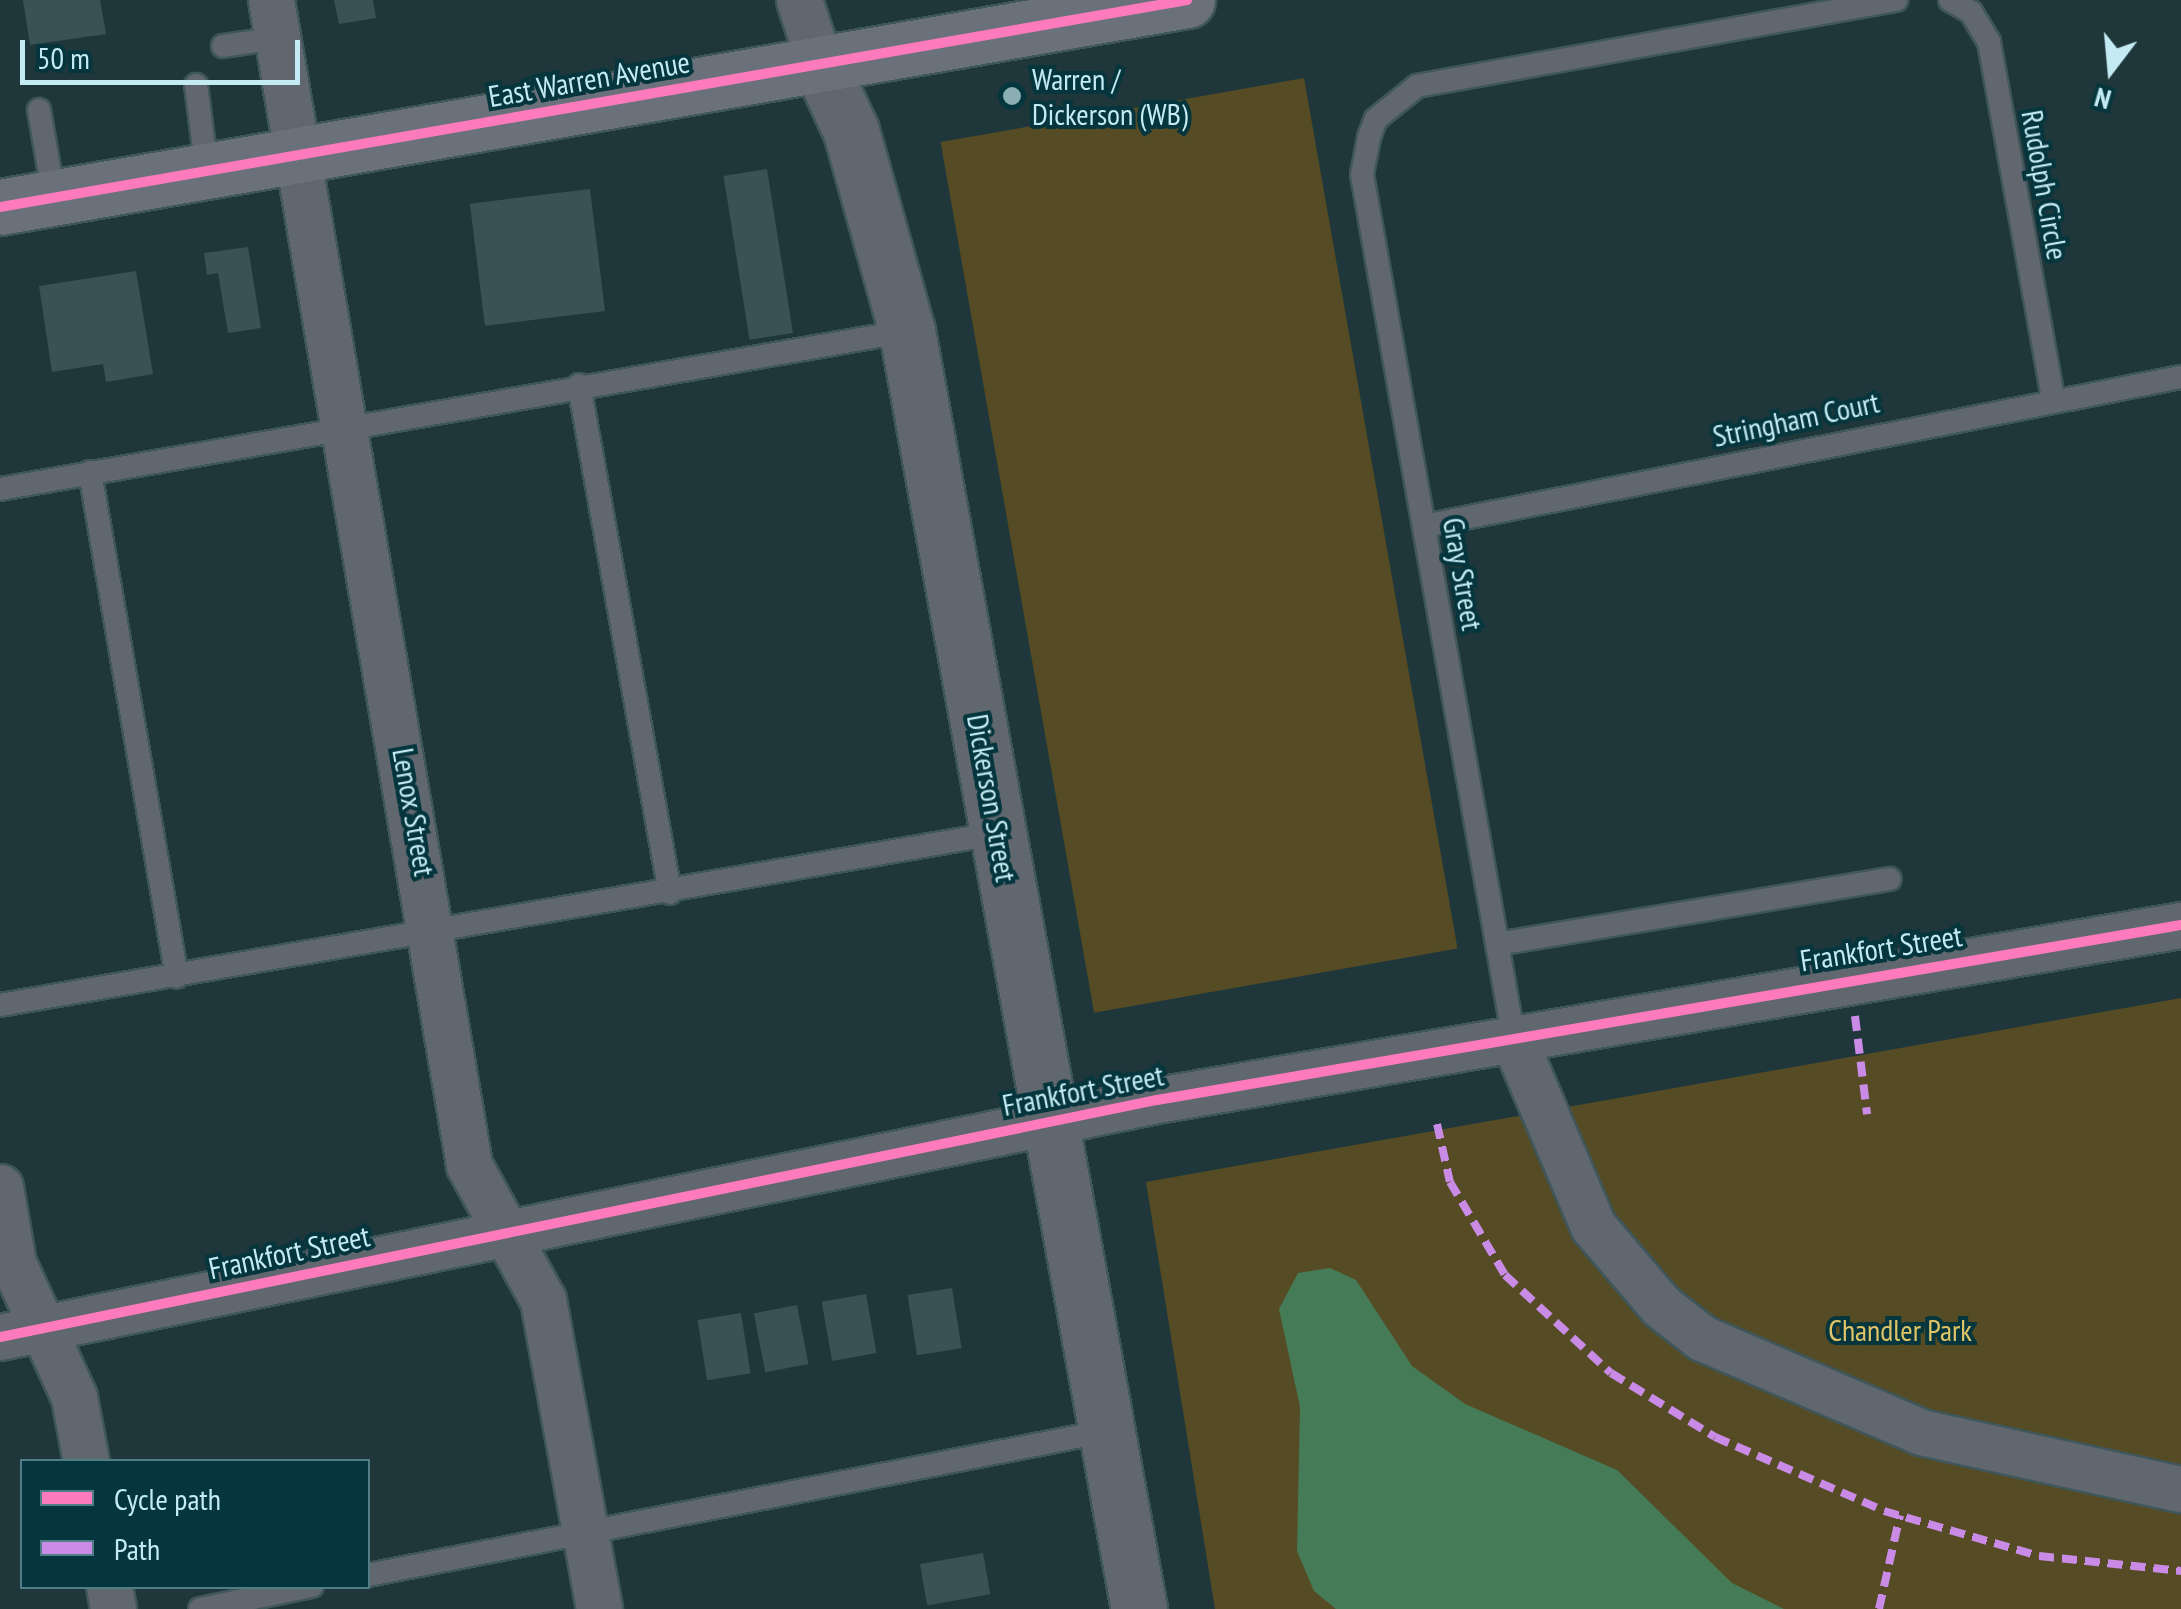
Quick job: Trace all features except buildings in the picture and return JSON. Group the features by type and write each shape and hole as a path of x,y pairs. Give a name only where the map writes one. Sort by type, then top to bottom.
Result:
{"main road":[{"name":"East Warren Avenue","path":"0,207 1187,0"}],"street":[{"name":"Dickerson Street","path":"799,0 820,64 850,131 908,331 1139,1609"},
{"name":"Lenox Street","path":"274,19 436,937 469,1165 543,1300 599,1609"},
{"name":"Frankfort Street","path":"21,1333 1051,1122 2181,925"},
{"path":"1514,1040 1593,1226 1661,1306 1702,1338 1920,1432 2181,1488"},
{"path":"0,1187 21,1333 74,1397 85,1459"}],"lane":[{"name":"Gray Street","path":"1514,1040 1362,174 1376,118 1417,86 1896,0"},
{"name":"Rudolph Circle","path":"1950,0 1972,12 1989,42 2054,397"},
{"path":"223,46 274,19"},
{"path":"196,85 207,171"},
{"path":"39,110 54,198"},
{"path":"0,489 345,423 908,331"},
{"name":"Stringham Court","path":"1424,526 2054,397 2181,377"},
{"path":"579,385 670,894"},
{"path":"90,472 178,977"},
{"path":"0,1006 436,937 999,833"},
{"path":"1497,944 1890,879"},
{"path":"370,1576 1107,1431"},
{"path":"200,1609 297,1589"}],"green space":[{"path":"1304,78 1458,949 1094,1013 941,142"},
{"name":"Chandler Park","path":"2181,998 2181,1609 1215,1609 1146,1182"}],"shaded area":[{"path":"1330,1268 1356,1280 1412,1366 1465,1404 1617,1470 1732,1583 1784,1609 1336,1609 1314,1591 1297,1551 1300,1407 1279,1309 1298,1273"}],"marked path":[{"path":"1855,1016 1867,1114"},
{"path":"1437,1124 1450,1182 1505,1275 1611,1373 1715,1437 1884,1511 2039,1556 2181,1571"},
{"path":"1879,1609 1900,1515"}],"cycle path":[{"path":"0,207 1187,0"},
{"path":"0,1337 1157,1100 2181,925"}],"place":[{"name":"Warren / Dickerson (WB)","path":"1012,96"}]}
